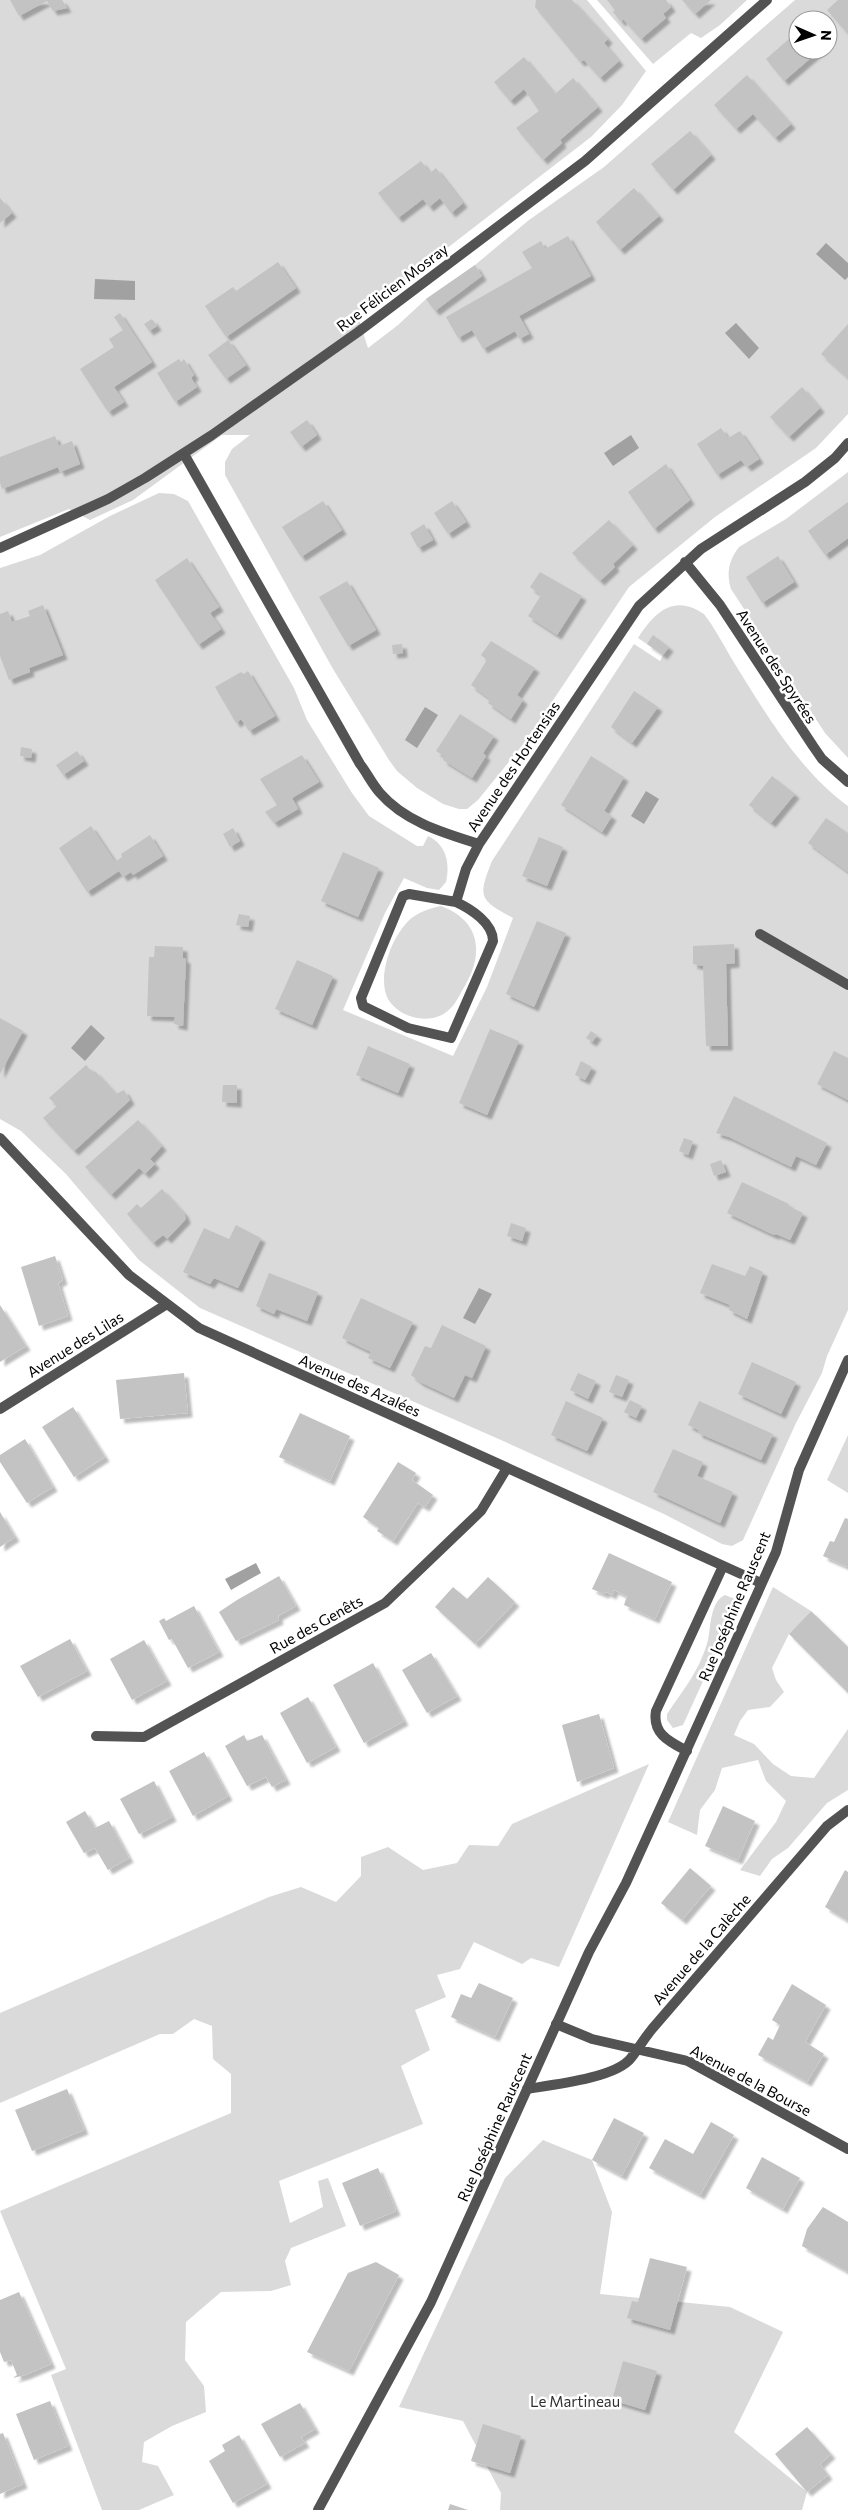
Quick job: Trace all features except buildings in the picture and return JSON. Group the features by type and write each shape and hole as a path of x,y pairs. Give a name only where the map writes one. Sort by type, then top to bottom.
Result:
{"street":[{"name":"Rue Félicien Mosray","path":"0,548 108,499 184,454 358,332 585,161 767,0"},
{"name":"Avenue des Hortensias","path":"184,454 360,764 380,793 390,804 420,823 442,833 479,844 639,606 685,562 805,482 835,458 848,443"},
{"name":"Avenue des Spyrées","path":"685,562 720,605 812,746 822,759 848,782"},
{"path":"456,902 466,869 479,844"},
{"path":"409,894 456,902 477,914 493,936 452,1038 408,1028 363,1006 361,998 403,896 409,894"},
{"path":"760,934 848,985"},
{"name":"Avenue des Azalées","path":"0,1138 129,1275 199,1328 761,1583"},
{"name":"Avenue des Lilas","path":"0,1409 167,1304"},
{"name":"Rue Joséphine Rauscent","path":"318,2510 431,2302 556,2024 687,1751 776,1552 799,1470 848,1360"},
{"name":"Rue des Genêts","path":"96,1736 144,1737 385,1603 480,1511 507,1468"},
{"name":"Rue Joséphine Rauscent","path":"687,1751 664,1738 655,1722 656,1712 724,1566"},
{"name":"Avenue de la Calèche","path":"636,2049 826,1826 848,1810"},
{"path":"527,2089 593,2077 620,2067 631,2059 636,2049 592,2039 556,2024"},
{"name":"Avenue de la Bourse","path":"636,2049 688,2061 848,2149"}],"green space":[{"path":"0,0 587,0 646,71 622,105 591,137 358,317 368,348 398,325 426,299 475,265 529,220 604,167 795,0 848,0 848,414 816,448 715,517 629,587 525,742 478,800 467,809 459,809 443,804 417,788 397,771 333,669 225,475 225,462 232,449 250,435 222,435 133,500 90,520 69,509 0,537"},
{"path":"597,0 747,0 720,25 701,38 691,33 653,64"},
{"path":"848,472 848,758 825,733 731,589 729,572 733,557 739,547 786,519"},
{"path":"159,493 174,494 188,501 294,688 307,720 352,793 369,816 417,846 423,846 428,836 439,844 446,856 448,868 446,882 439,890 427,888 404,878 385,913 343,1010 453,1056 487,987 513,918 494,907 484,897 484,883 492,861 634,644 660,661 663,655 638,638 651,621 665,609 683,605 704,614 782,737 813,774 848,806 848,1310 827,1356 822,1373 796,1423 743,1540 732,1546 722,1544 664,1514 501,1440 200,1308 139,1260 66,1174 21,1131 0,1119 0,568 40,555 110,516"},
{"path":"441,906 455,913 472,930 476,952 474,964 470,977 448,1011 438,1017 422,1019 406,1015 388,999 384,979 385,967 393,943 406,924 419,913"},
{"path":"848,1435 848,1493 827,1480"},
{"path":"773,1587 811,1611 789,1634 772,1668 776,1680 784,1692 770,1707 748,1710 740,1721 734,1735 754,1744 773,1764 791,1776 814,1778 848,1729 848,1790 827,1803 788,1848 772,1859 760,1876 740,1870 776,1822 786,1801 766,1781 758,1760 722,1768 715,1790 700,1810 697,1835 668,1822"},
{"path":"725,1595 735,1599 737,1607 683,1725 673,1728 667,1720 667,1714 701,1661 708,1640 716,1603"},
{"path":"649,1764 559,1967 531,1958 522,1964 474,1942 460,1969 437,1975 446,1997 415,2010 430,2050 401,2066 423,2124 279,2181 290,2223 323,2207 318,2181 328,2178 346,2226 291,2248 285,2261 291,2285 271,2291 221,2292 186,2322 185,2360 204,2386 206,2412 172,2426 144,2442 142,2462 158,2466 174,2495 139,2510 102,2510 51,2375 66,2369 0,2211 231,2113 231,2074 213,2059 212,2026 194,2019 173,2034 160,2034 0,2103 0,2013 269,1897 301,1887 336,1902 361,1876 361,1857 388,1847 423,1870 457,1863 469,1845 498,1846 512,1824"},
{"name":"Le Martineau","path":"543,2140 592,2160 612,2212 600,2294 730,2307 783,2332 734,2432 807,2492 802,2510 500,2510 501,2493 463,2421 399,2407 505,2178"}],"shaded area":[{"path":"826,243 848,263 848,277 845,280 816,254"},
{"path":"95,279 135,281 135,300 94,299"},
{"path":"736,323 759,348 749,359 725,333"},
{"path":"631,435 639,448 613,466 604,453"},
{"path":"425,707 438,715 417,748 405,740"},
{"path":"646,791 659,799 644,824 631,816"},
{"path":"91,1025 105,1038 85,1061 71,1048"},
{"path":"479,1288 492,1294 475,1324 463,1318"},
{"path":"256,1563 261,1573 231,1590 225,1579"}]}
